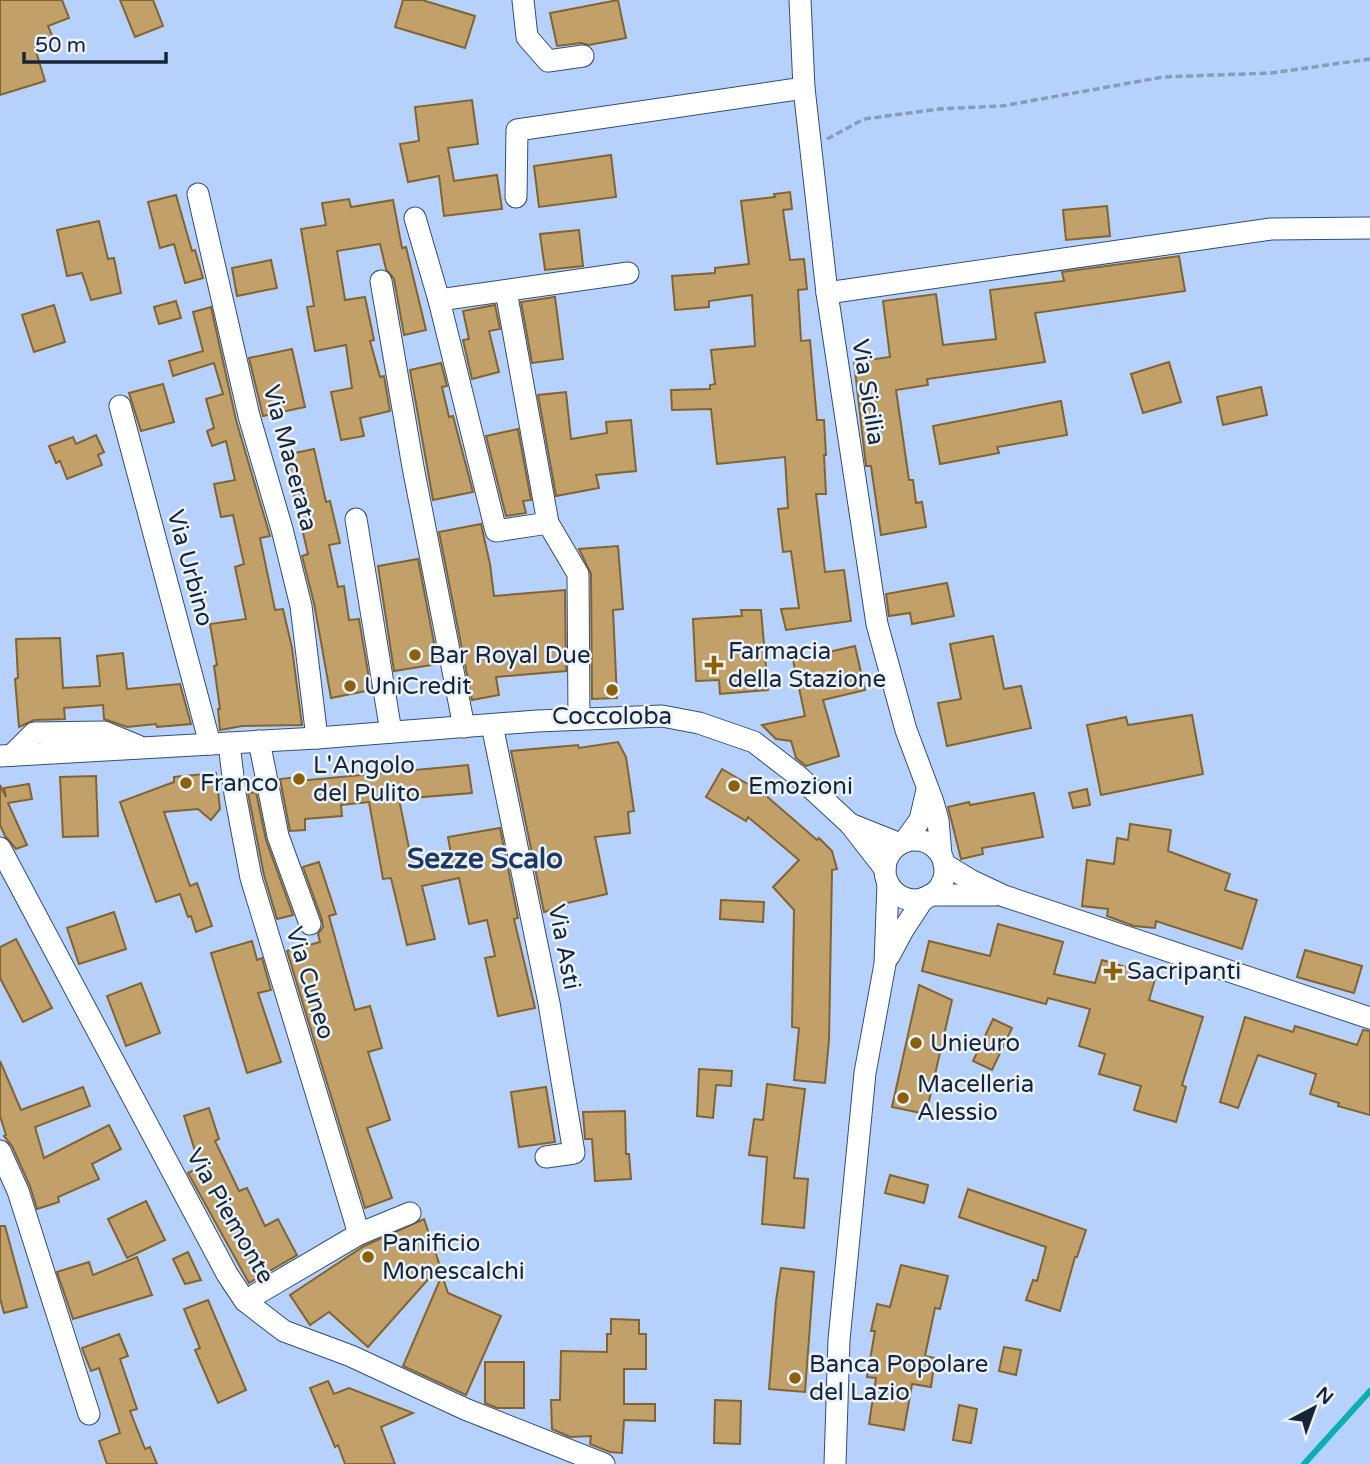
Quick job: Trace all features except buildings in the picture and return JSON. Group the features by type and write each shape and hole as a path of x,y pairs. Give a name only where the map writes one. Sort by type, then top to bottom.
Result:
{"street":[{"path":"523,0 527,37 548,61 583,56"},
{"name":"Via Sicilia","path":"800,0 804,88 827,293 877,624 906,730 938,820 942,860"},
{"path":"516,197 517,130 804,88"},
{"name":"Via Macerata","path":"198,194 250,416 301,606 317,738"},
{"path":"415,218 439,300 496,531 548,523"},
{"path":"827,293 1271,229 1370,228"},
{"path":"439,300 628,273"},
{"path":"381,281 413,467 464,727"},
{"path":"506,291 548,523 578,574 579,719"},
{"name":"Via Urbino","path":"120,406 219,744"},
{"path":"356,519 391,733"},
{"path":"6,756 662,716 699,723 754,742 798,776 850,824 887,876 893,890 908,899 927,896 1004,895"},
{"name":"Via Asti","path":"492,725 549,1003 574,1153 546,1157"},
{"path":"259,741 278,836 310,924"},
{"name":"Via Cuneo","path":"219,744 235,794 251,878 359,1234"},
{"path":"835,1464 839,1340 864,1086 885,964 889,855 920,820 927,785"},
{"path":"850,824 902,843 921,841 936,848 942,860 943,879 903,930 885,964"},
{"name":"Via Piemonte","path":"0,848 227,1274 245,1301 284,1331 351,1356 465,1409 604,1464"},
{"path":"942,860 972,881 1004,895 1370,1018"},
{"path":"0,1151 18,1192 89,1414"},
{"path":"245,1301 359,1234 410,1213"}],"path":[{"path":"810,149 864,119 939,109 1002,106 1163,77 1271,73 1370,58"}],"waterway":[{"path":"1304,1464 1370,1391"}],"place":[{"name":"Bar Royal Due","path":"415,655"},
{"name":"Farmacia della Stazione","path":"714,665"},
{"name":"UniCredit","path":"350,686"},
{"name":"Coccoloba","path":"612,690"},
{"name":"L'Angolo del Pulito","path":"299,779"},
{"name":"Franco","path":"186,783"},
{"name":"Emozioni","path":"734,786"},
{"name":"Sacripanti","path":"1113,971"},
{"name":"Unieuro","path":"916,1043"},
{"name":"Macelleria Alessio","path":"903,1098"},
{"name":"Panificio Monescalchi","path":"368,1257"},
{"name":"Banca Popolare del Lazio","path":"795,1378"}],"district":[{"name":"Sezze Scalo","path":"485,859"}]}
